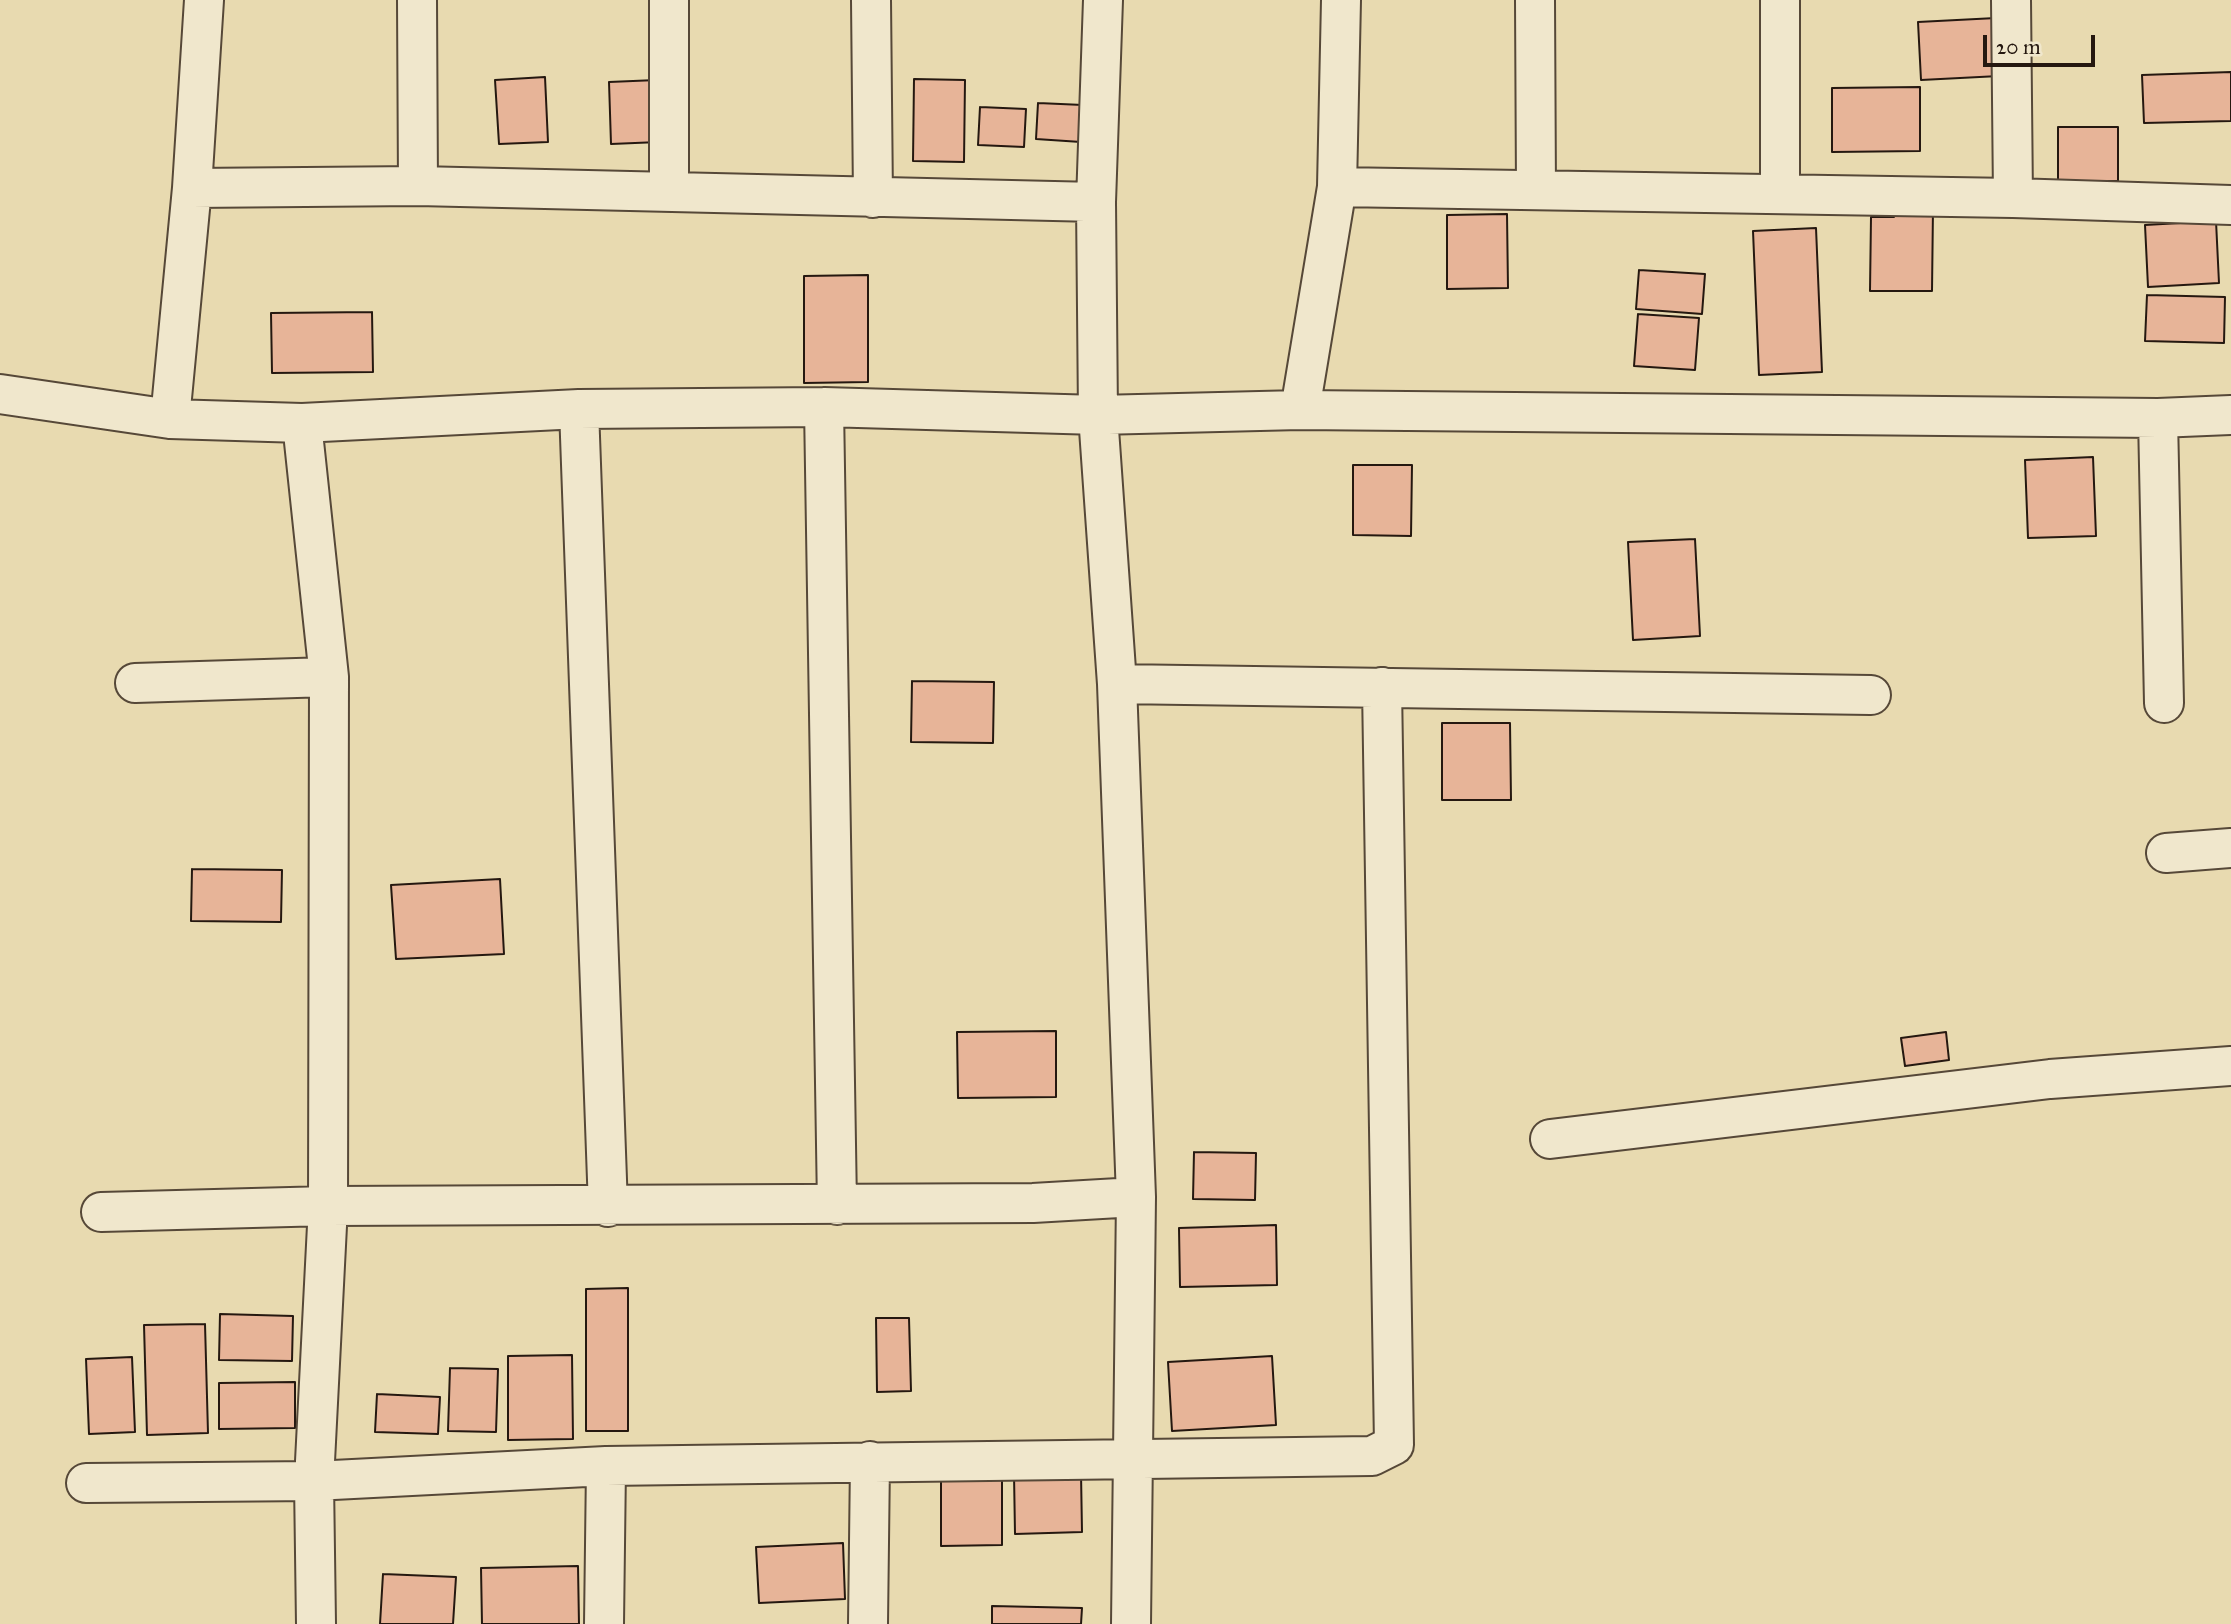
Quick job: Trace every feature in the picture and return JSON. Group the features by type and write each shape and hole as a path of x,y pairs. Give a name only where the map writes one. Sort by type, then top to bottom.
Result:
{"street":[{"path":"170,419 192,188 204,0"},
{"path":"417,0 418,186"},
{"path":"669,0 669,190"},
{"path":"871,0 873,198"},
{"path":"1103,0 1096,202 1098,415 1117,684 1136,1197 1130,1624"},
{"path":"1300,410 1338,187 1341,0"},
{"path":"1535,0 1536,190"},
{"path":"1780,0 1780,194"},
{"path":"2011,0 2013,198"},
{"path":"192,188 418,186 1096,202"},
{"path":"1338,187 2013,198 2231,205"},
{"path":"0,394 170,419 302,423 579,410 824,407 1098,415 1300,410 2158,418 2231,414"},
{"path":"824,407 836,1205"},
{"path":"579,410 608,1207"},
{"path":"2158,418 2164,703"},
{"path":"302,423 330,677 328,1206 314,1481 316,1624"},
{"path":"135,683 330,677"},
{"path":"1117,684 1871,695"},
{"path":"86,1483 314,1481 606,1466 1372,1456 1394,1445 1382,688"},
{"path":"2166,853 2231,848"},
{"path":"1550,1139 2050,1079 2231,1066"},
{"path":"101,1212 328,1206 608,1207 1033,1203 1136,1197"},
{"path":"868,1624 870,1461"},
{"path":"604,1624 606,1466"}],"building":[{"path":"1996,18 1999,76 1921,80 1918,22"},
{"path":"2231,72 2231,121 2144,123 2142,75"},
{"path":"545,77 548,142 499,144 495,80"},
{"path":"914,79 965,80 964,162 913,161"},
{"path":"657,80 659,142 611,144 609,82"},
{"path":"1920,87 1920,151 1832,152 1832,88"},
{"path":"1038,103 1083,105 1081,142 1036,139"},
{"path":"980,107 1026,109 1024,147 978,145"},
{"path":"2058,127 2118,127 2118,181 2058,181"},
{"path":"1897,207 1933,208 1932,291 1870,291 1871,217 1894,217"},
{"path":"1507,214 1508,288 1447,289 1447,215"},
{"path":"2216,221 2219,283 2148,287 2145,225"},
{"path":"1816,228 1822,372 1759,375 1753,231"},
{"path":"1639,270 1705,274 1702,314 1636,309"},
{"path":"868,275 868,382 804,383 804,276"},
{"path":"2147,295 2225,297 2224,343 2145,341"},
{"path":"372,312 373,372 272,373 271,313"},
{"path":"1638,314 1699,318 1695,370 1634,366"},
{"path":"2093,457 2096,536 2028,538 2025,460"},
{"path":"1353,465 1412,465 1411,536 1353,535"},
{"path":"1695,539 1700,636 1633,640 1628,542"},
{"path":"912,681 994,682 993,743 911,742"},
{"path":"1442,723 1510,723 1511,800 1442,800"},
{"path":"192,869 282,870 281,922 191,921"},
{"path":"500,879 504,954 396,959 391,885"},
{"path":"1056,1031 1056,1097 958,1098 957,1032"},
{"path":"1946,1032 1949,1060 1905,1066 1901,1038"},
{"path":"1194,1152 1256,1153 1255,1200 1193,1199"},
{"path":"1276,1225 1277,1285 1180,1287 1179,1228"},
{"path":"628,1288 628,1431 586,1431 586,1289"},
{"path":"220,1314 293,1316 292,1361 219,1360"},
{"path":"876,1318 909,1318 911,1391 877,1392"},
{"path":"205,1324 208,1433 147,1435 144,1325"},
{"path":"572,1355 573,1439 508,1440 508,1356"},
{"path":"1272,1356 1276,1425 1172,1431 1168,1362"},
{"path":"132,1357 135,1432 89,1434 86,1359"},
{"path":"450,1368 498,1369 496,1432 448,1431"},
{"path":"295,1382 295,1428 219,1429 219,1383"},
{"path":"377,1394 440,1397 438,1434 375,1432"},
{"path":"1081,1473 1082,1532 1015,1534 1014,1474"},
{"path":"1002,1474 1002,1545 941,1546 941,1475"},
{"path":"843,1543 845,1599 759,1603 756,1547"},
{"path":"578,1566 579,1624 482,1624 481,1568"},
{"path":"383,1574 456,1577 453,1624 380,1624"},
{"path":"992,1606 1082,1608 1081,1624 992,1624"}]}
